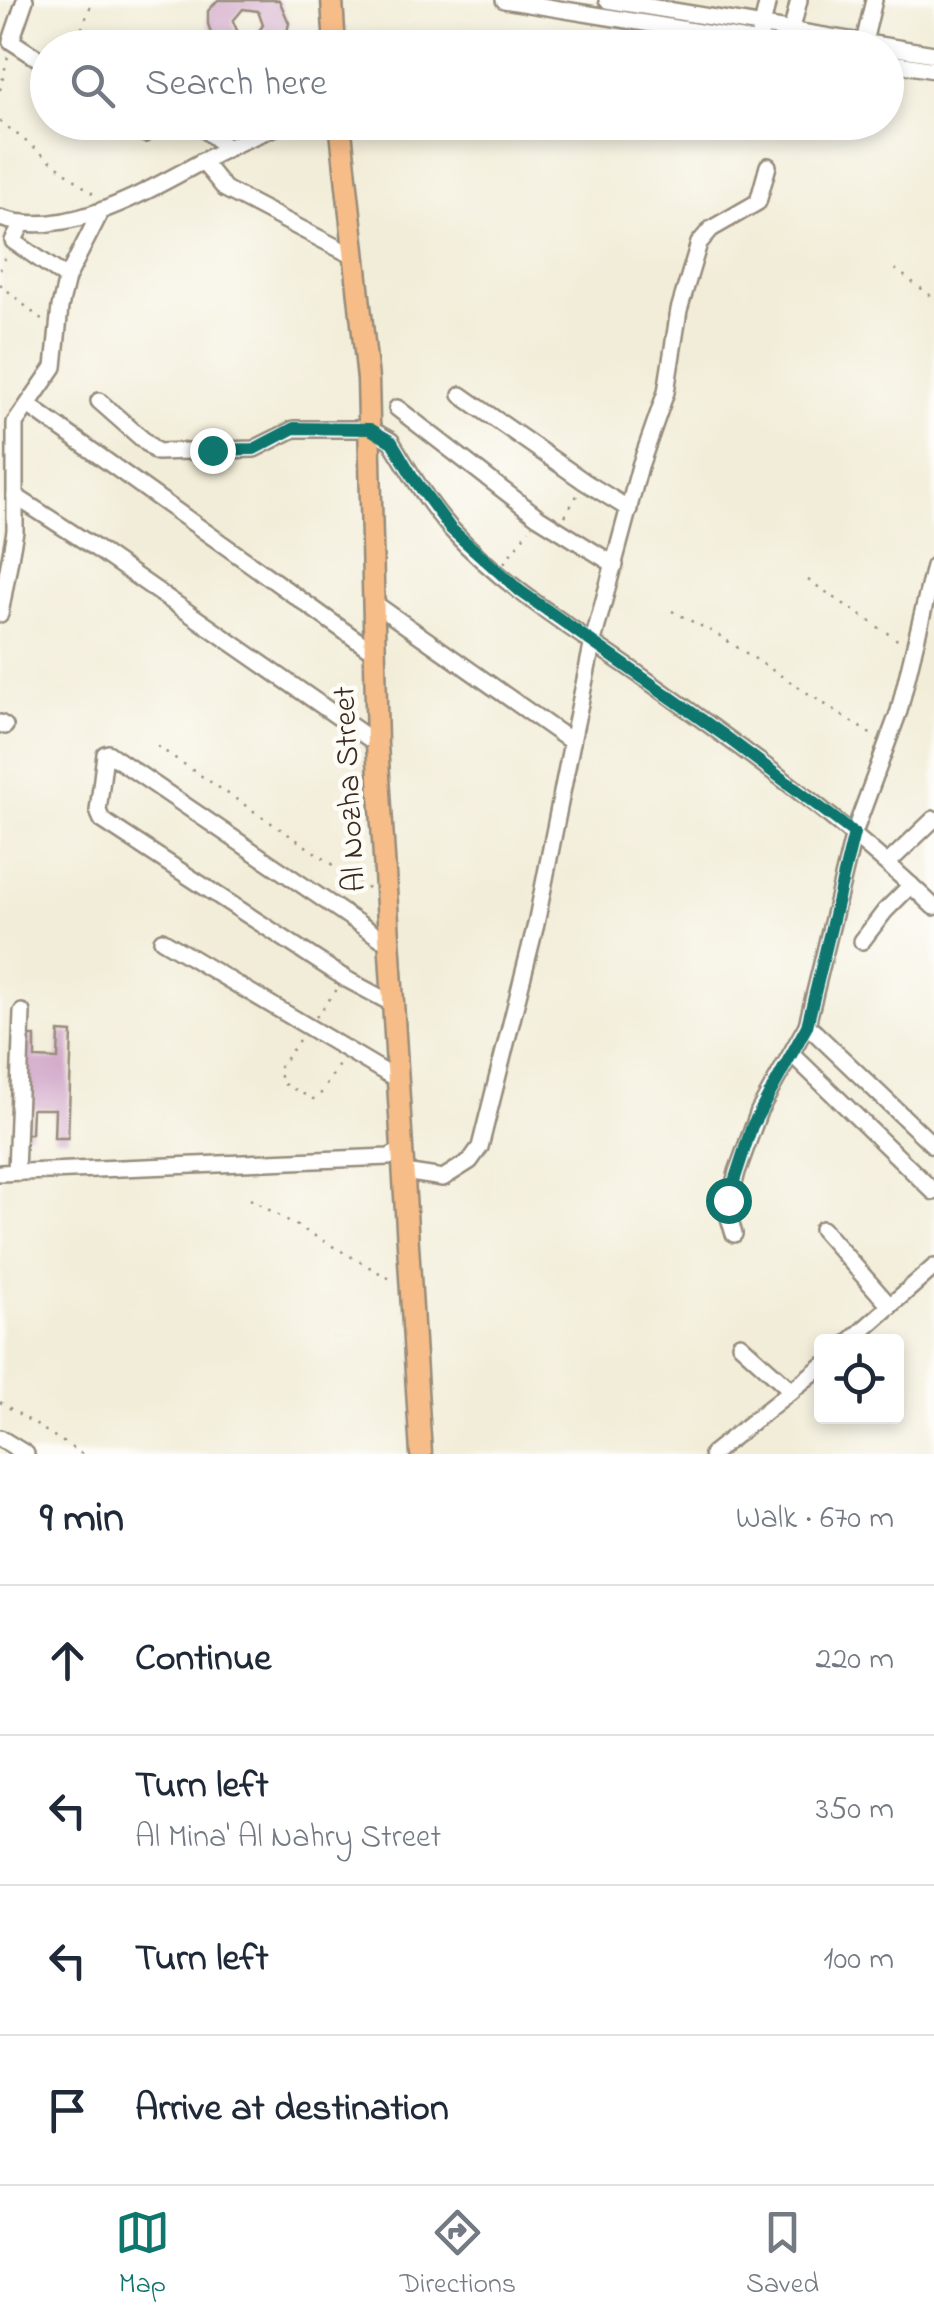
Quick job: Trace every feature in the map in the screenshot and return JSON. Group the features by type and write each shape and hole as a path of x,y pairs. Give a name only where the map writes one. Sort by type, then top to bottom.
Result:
{"main road":[{"path":"332,0 334,30"},
{"name":"Al Nozha Street","path":"342,140 370,429 377,744 420,1454"}],"street":[{"path":"25,0 11,41 30,53"},
{"path":"504,0 737,30"},
{"path":"607,0 702,16 750,30"},
{"path":"684,0 702,16"},
{"path":"761,30 768,0"},
{"path":"794,30 799,0"},
{"path":"867,30 874,0"},
{"path":"904,49 934,54"},
{"path":"904,65 934,70"},
{"path":"218,140 228,148"},
{"path":"0,218 23,223 106,210 246,140"},
{"path":"202,162 225,189 355,257"},
{"path":"404,1172 443,1178 470,1161 480,1147 536,924 593,642 666,392 679,310 699,243 711,229 758,202 768,166"},
{"path":"0,614 15,530 15,496 6,436 54,367 67,278 106,210"},
{"path":"23,223 13,241 67,278"},
{"path":"461,395 629,509"},
{"path":"99,402 157,452 254,449 294,428 370,429 392,442 431,505 473,552 544,609 854,833 934,906"},
{"path":"28,405 375,653"},
{"path":"397,408 538,516 614,566"},
{"path":"15,496 377,744"},
{"path":"734,1234 727,1211 744,1148 807,1026 854,833 888,744 934,566"},
{"path":"374,603 572,742"},
{"path":"390,944 105,754 98,811 102,820 346,979 393,1004"},
{"path":"888,864 934,819"},
{"path":"862,941 885,911 912,886"},
{"path":"162,940 398,1080"},
{"path":"22,1012 8,1173 389,1157 402,1150"},
{"path":"807,1026 934,1146"},
{"path":"793,1055 934,1192"},
{"path":"822,1228 890,1306"},
{"path":"858,1334 934,1267"},
{"path":"740,1344 792,1391"},
{"path":"712,1454 814,1373"},
{"path":"0,1438 26,1454"}],"path":[{"path":"81,30 93,0"},
{"path":"0,90 11,41"},
{"path":"0,121 106,210"},
{"path":"0,270 13,241"},
{"path":"895,269 934,298"},
{"path":"0,284 40,319"},
{"path":"558,528 585,482"},
{"path":"497,572 538,516"},
{"path":"808,580 914,651"},
{"path":"672,611 720,636 828,709 888,744"},
{"path":"156,746 387,901"},
{"path":"346,979 278,1070 282,1084 318,1098 346,1052"},
{"path":"250,1199 411,1291"},
{"path":"0,1402 82,1454"}],"building":[{"path":"218,0 279,0 289,23 288,30 260,30 263,25 258,11 243,9 233,21 237,30 210,30 208,11"},
{"path":"59,1032 72,1033 68,1138 54,1138 55,1109 32,1109 31,1134 18,1134 22,1036 35,1036 35,1058 58,1059"}],"route":[{"path":"212,450 254,449 294,428 370,429 382,434 392,442 431,505 473,552 544,609 725,736 854,833 807,1026 752,1126 728,1200"}]}
